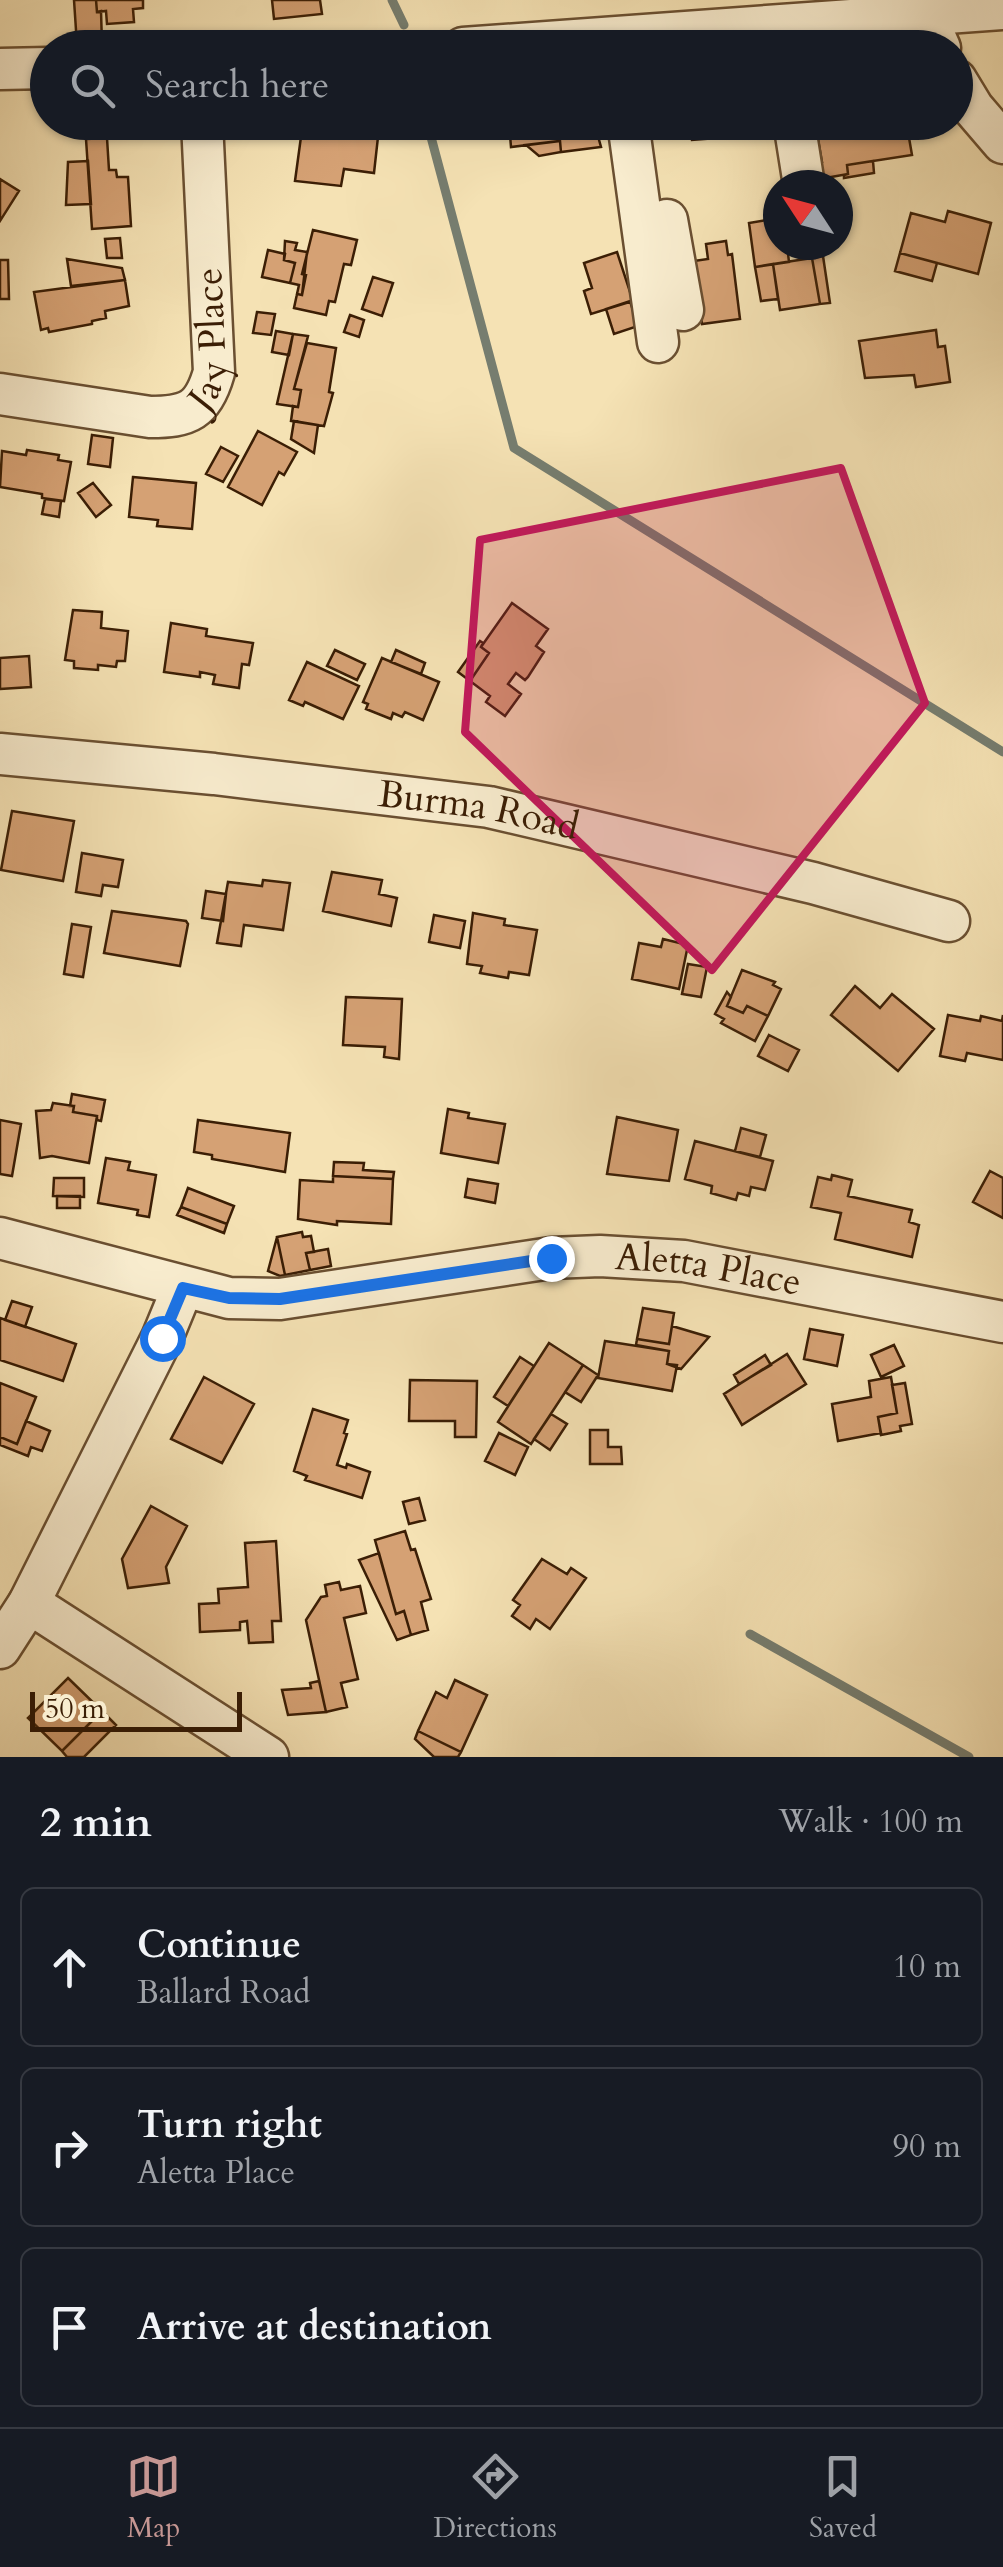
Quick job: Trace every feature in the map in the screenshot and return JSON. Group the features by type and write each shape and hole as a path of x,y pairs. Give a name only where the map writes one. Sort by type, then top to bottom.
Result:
{"street":[{"path":"932,30 1003,9"},
{"path":"0,69 30,68"},
{"path":"973,108 1003,143"},
{"name":"Jay Place","path":"0,394 150,417 175,416 196,409 208,395 214,372 203,140"},
{"path":"630,140 658,342"},
{"path":"653,140 683,310"},
{"path":"797,140 802,170"},
{"name":"Burma Road","path":"0,754 214,774 489,808 813,883 949,921"},
{"name":"Aletta Place","path":"0,1238 229,1298 280,1299 551,1258 600,1256 684,1261 1003,1322"},
{"path":"0,1648 29,1604 162,1338 183,1288"},
{"path":"29,1604 268,1757"}],"highlighted area":[{"path":"841,468 925,703 712,970 465,732 480,540"}],"building":[{"path":"74,0 96,0 102,30 76,30"},
{"path":"96,0 143,0 143,8 133,9 134,22 107,24 106,11 97,12"},
{"path":"272,0 320,0 322,14 274,19"},
{"path":"86,140 107,140 109,170 116,170 117,177 128,177 131,226 92,229"},
{"path":"301,140 378,140 374,173 344,169 341,186 295,181"},
{"path":"510,140 599,140 601,147 561,152 560,141 511,147"},
{"path":"818,140 909,140 912,155 847,165 848,170 819,170 818,163 822,162"},
{"path":"560,141 561,152 539,156 526,145"},
{"path":"88,161 91,204 66,205 68,162"},
{"path":"873,161 874,173 853,176 853,170 848,170 847,165"},
{"path":"0,179 19,191 0,221"},
{"path":"948,211 991,223 978,274 900,253 911,213 945,222"},
{"path":"763,221 763,260 789,262 755,267 749,223"},
{"path":"313,230 357,240 351,265 344,264 335,302 329,301 326,315 294,308 297,294 302,295 306,275 302,274"},
{"path":"120,238 122,258 107,258 105,239"},
{"path":"285,241 297,243 295,250 307,252 302,295 297,294 299,285 290,283 295,263 284,260"},
{"path":"726,241 728,255 732,254 740,319 702,324 697,290 687,262 708,259 706,244"},
{"path":"268,250 285,254 284,260 295,263 290,283 262,277"},
{"path":"617,252 633,301 591,314 584,291 592,288 584,263"},
{"path":"900,253 937,263 932,281 895,271"},
{"path":"67,259 122,268 125,280 71,286"},
{"path":"0,260 8,260 9,299 0,299"},
{"path":"812,260 824,260 830,303 820,304"},
{"path":"812,260 820,304 780,310 773,264"},
{"path":"773,264 778,299 761,301 755,267"},
{"path":"373,277 393,283 382,316 362,309"},
{"path":"125,280 129,306 105,311 106,318 92,324 41,330 34,292"},
{"path":"630,301 638,326 614,334 606,309"},
{"path":"257,312 275,314 271,335 253,333"},
{"path":"350,315 364,320 359,337 344,332"},
{"path":"936,330 938,347 945,346 950,382 916,387 914,375 865,378 859,341"},
{"path":"276,331 293,334 289,355 272,352"},
{"path":"293,334 308,336 294,389 301,390 298,407 277,404"},
{"path":"307,343 336,348 329,392 333,393 324,426 291,421 293,406 298,407 301,390 294,389"},
{"path":"294,421 318,425 314,453 291,439"},
{"path":"258,431 297,452 284,475 279,472 262,505 228,487"},
{"path":"92,435 113,438 110,467 88,464"},
{"path":"221,447 238,456 223,482 206,474"},
{"path":"27,450 59,455 58,460 71,462 64,501 0,487 2,451 26,455"},
{"path":"133,477 196,483 192,529 157,526 158,520 129,517"},
{"path":"93,483 111,505 96,517 78,493"},
{"path":"45,499 61,501 59,517 42,514"},
{"path":"512,603 548,629 536,646 544,652 528,677 525,680 516,673 508,684 521,694 505,716 486,702 490,696 470,681 489,653 481,647"},
{"path":"73,610 102,612 101,628 128,631 125,661 117,661 116,667 98,665 98,670 74,668 74,661 65,660"},
{"path":"171,623 207,629 206,636 253,643 249,665 242,664 239,688 213,684 215,675 164,672"},
{"path":"480,641 489,653 470,681 458,672"},
{"path":"335,650 365,664 357,680 327,666"},
{"path":"396,650 425,663 421,674 391,662"},
{"path":"29,656 31,687 0,689 0,658"},
{"path":"382,658 439,682 423,720 405,712 402,717 393,713 391,719 366,709 368,704 363,702"},
{"path":"307,662 359,686 343,719 305,702 303,706 289,700"},
{"path":"12,811 74,821 63,881 1,870"},
{"path":"82,853 123,860 118,887 103,885 101,896 76,892"},
{"path":"332,872 382,880 379,894 397,898 391,926 323,911"},
{"path":"263,880 290,883 283,930 244,925 241,946 217,943 228,882 262,886"},
{"path":"206,891 226,894 223,921 202,918"},
{"path":"112,911 186,921 180,966 104,953"},
{"path":"473,913 505,919 504,925 537,930 529,975 509,972 508,978 480,973 482,966 467,964"},
{"path":"434,915 465,921 460,948 429,942"},
{"path":"72,924 91,927 83,977 64,974"},
{"path":"663,939 688,945 679,989 632,979 639,943 661,947"},
{"path":"688,964 707,967 701,997 682,994"},
{"path":"742,970 775,982 773,985 781,989 768,1016 747,1006 743,1013 727,1006"},
{"path":"855,986 880,1008 892,994 934,1029 898,1071 831,1015"},
{"path":"727,992 731,997 727,1006 743,1013 747,1006 768,1016 755,1041 721,1023 724,1019 715,1014"},
{"path":"346,997 402,999 399,1059 384,1057 385,1047 343,1045"},
{"path":"948,1015 1002,1021 1003,1015 1003,1060 967,1053 965,1061 940,1056"},
{"path":"769,1035 799,1050 788,1071 758,1056"},
{"path":"72,1094 105,1100 101,1121 97,1116 73,1112"},
{"path":"53,1103 74,1106 73,1112 97,1116 89,1163 52,1156 40,1158 36,1111 51,1110"},
{"path":"448,1109 469,1113 468,1118 505,1124 498,1163 441,1153"},
{"path":"617,1117 678,1130 669,1181 607,1174"},
{"path":"0,1120 21,1124 12,1176 0,1174"},
{"path":"198,1120 290,1133 285,1172 194,1152"},
{"path":"741,1128 766,1135 760,1157 735,1151"},
{"path":"695,1141 773,1161 765,1190 751,1187 749,1196 738,1193 736,1200 711,1193 712,1186 685,1179"},
{"path":"106,1158 130,1162 128,1170 156,1175 149,1217 137,1215 138,1210 98,1203"},
{"path":"334,1162 364,1163 363,1170 394,1172 393,1179 333,1176"},
{"path":"990,1171 1003,1178 1003,1218 973,1202"},
{"path":"832,1175 852,1180 848,1196 912,1210 909,1222 919,1225 912,1257 835,1239 841,1213 811,1207 818,1177 831,1180"},
{"path":"333,1176 393,1179 391,1224 337,1221 337,1225 298,1219 300,1180 333,1182"},
{"path":"54,1178 84,1178 84,1197 53,1196"},
{"path":"468,1179 498,1184 495,1203 465,1197"},
{"path":"188,1188 234,1206 227,1224 181,1207"},
{"path":"57,1196 80,1196 80,1208 57,1208"},
{"path":"181,1207 227,1224 224,1233 177,1215"},
{"path":"302,1232 303,1237 311,1236 314,1252 306,1253 310,1270 285,1275 277,1237"},
{"path":"277,1237 285,1275 280,1276 268,1271"},
{"path":"328,1249 331,1266 310,1270 306,1253"},
{"path":"12,1301 32,1307 25,1327 5,1320"},
{"path":"643,1308 674,1313 669,1344 637,1339"},
{"path":"0,1318 76,1344 63,1381 0,1360"},
{"path":"672,1326 709,1337 681,1369 667,1364 669,1351 636,1345 637,1339 669,1344"},
{"path":"810,1329 843,1335 837,1366 804,1359"},
{"path":"605,1341 669,1351 667,1364 677,1365 672,1391 598,1378"},
{"path":"549,1343 583,1365 531,1444 498,1422"},
{"path":"894,1345 904,1366 881,1377 871,1355"},
{"path":"787,1354 806,1384 742,1425 724,1394"},
{"path":"765,1355 771,1365 739,1384 734,1375"},
{"path":"520,1357 534,1366 508,1406 494,1397"},
{"path":"583,1365 598,1375 581,1402 565,1392"},
{"path":"204,1377 254,1404 222,1463 171,1439"},
{"path":"891,1377 897,1413 878,1417 881,1433 838,1441 832,1404 871,1397 869,1381"},
{"path":"410,1380 477,1381 476,1437 455,1437 455,1421 409,1421"},
{"path":"0,1383 36,1397 17,1444 0,1437"},
{"path":"905,1383 912,1424 881,1435 878,1417 897,1413 892,1385"},
{"path":"313,1409 348,1420 337,1465 346,1468 347,1464 370,1472 362,1498 305,1480 307,1476 294,1471"},
{"path":"551,1414 567,1424 550,1450 534,1439"},
{"path":"26,1421 50,1431 42,1451 31,1447 28,1456 0,1445 0,1437 17,1444"},
{"path":"590,1430 608,1430 608,1447 621,1447 622,1464 590,1464"},
{"path":"499,1433 528,1447 515,1475 485,1461"},
{"path":"419,1498 425,1520 409,1524 403,1502"},
{"path":"151,1506 187,1526 166,1567 169,1583 128,1588 122,1559"},
{"path":"405,1531 431,1599 421,1602 428,1630 411,1635 404,1611 396,1614 375,1540"},
{"path":"276,1541 281,1621 272,1621 273,1642 249,1643 247,1621 240,1622 240,1630 200,1632 199,1604 219,1603 218,1589 248,1587 245,1543"},
{"path":"379,1553 396,1614 404,1611 411,1635 397,1640 359,1560"},
{"path":"542,1559 567,1574 571,1568 586,1578 550,1629 536,1619 530,1629 512,1616 520,1605 513,1600"},
{"path":"339,1582 341,1590 360,1586 366,1613 344,1618 358,1679 341,1683 347,1707 326,1712 306,1620 321,1597 327,1596 325,1585"},
{"path":"68,1678 102,1711 62,1751 28,1718"},
{"path":"455,1680 487,1695 461,1752 418,1731 436,1692 447,1698"},
{"path":"319,1681 326,1712 288,1715 282,1690 311,1688 310,1683"},
{"path":"102,1711 116,1725 84,1757 67,1757 62,1751"},
{"path":"418,1731 461,1752 458,1757 434,1757 415,1739"}],"waterway":[{"path":"392,0 404,25"},
{"path":"432,140 514,448 1003,752"},
{"path":"750,1634 969,1757"}],"route":[{"path":"162,1338 183,1288 229,1298 280,1299 551,1258"}]}
